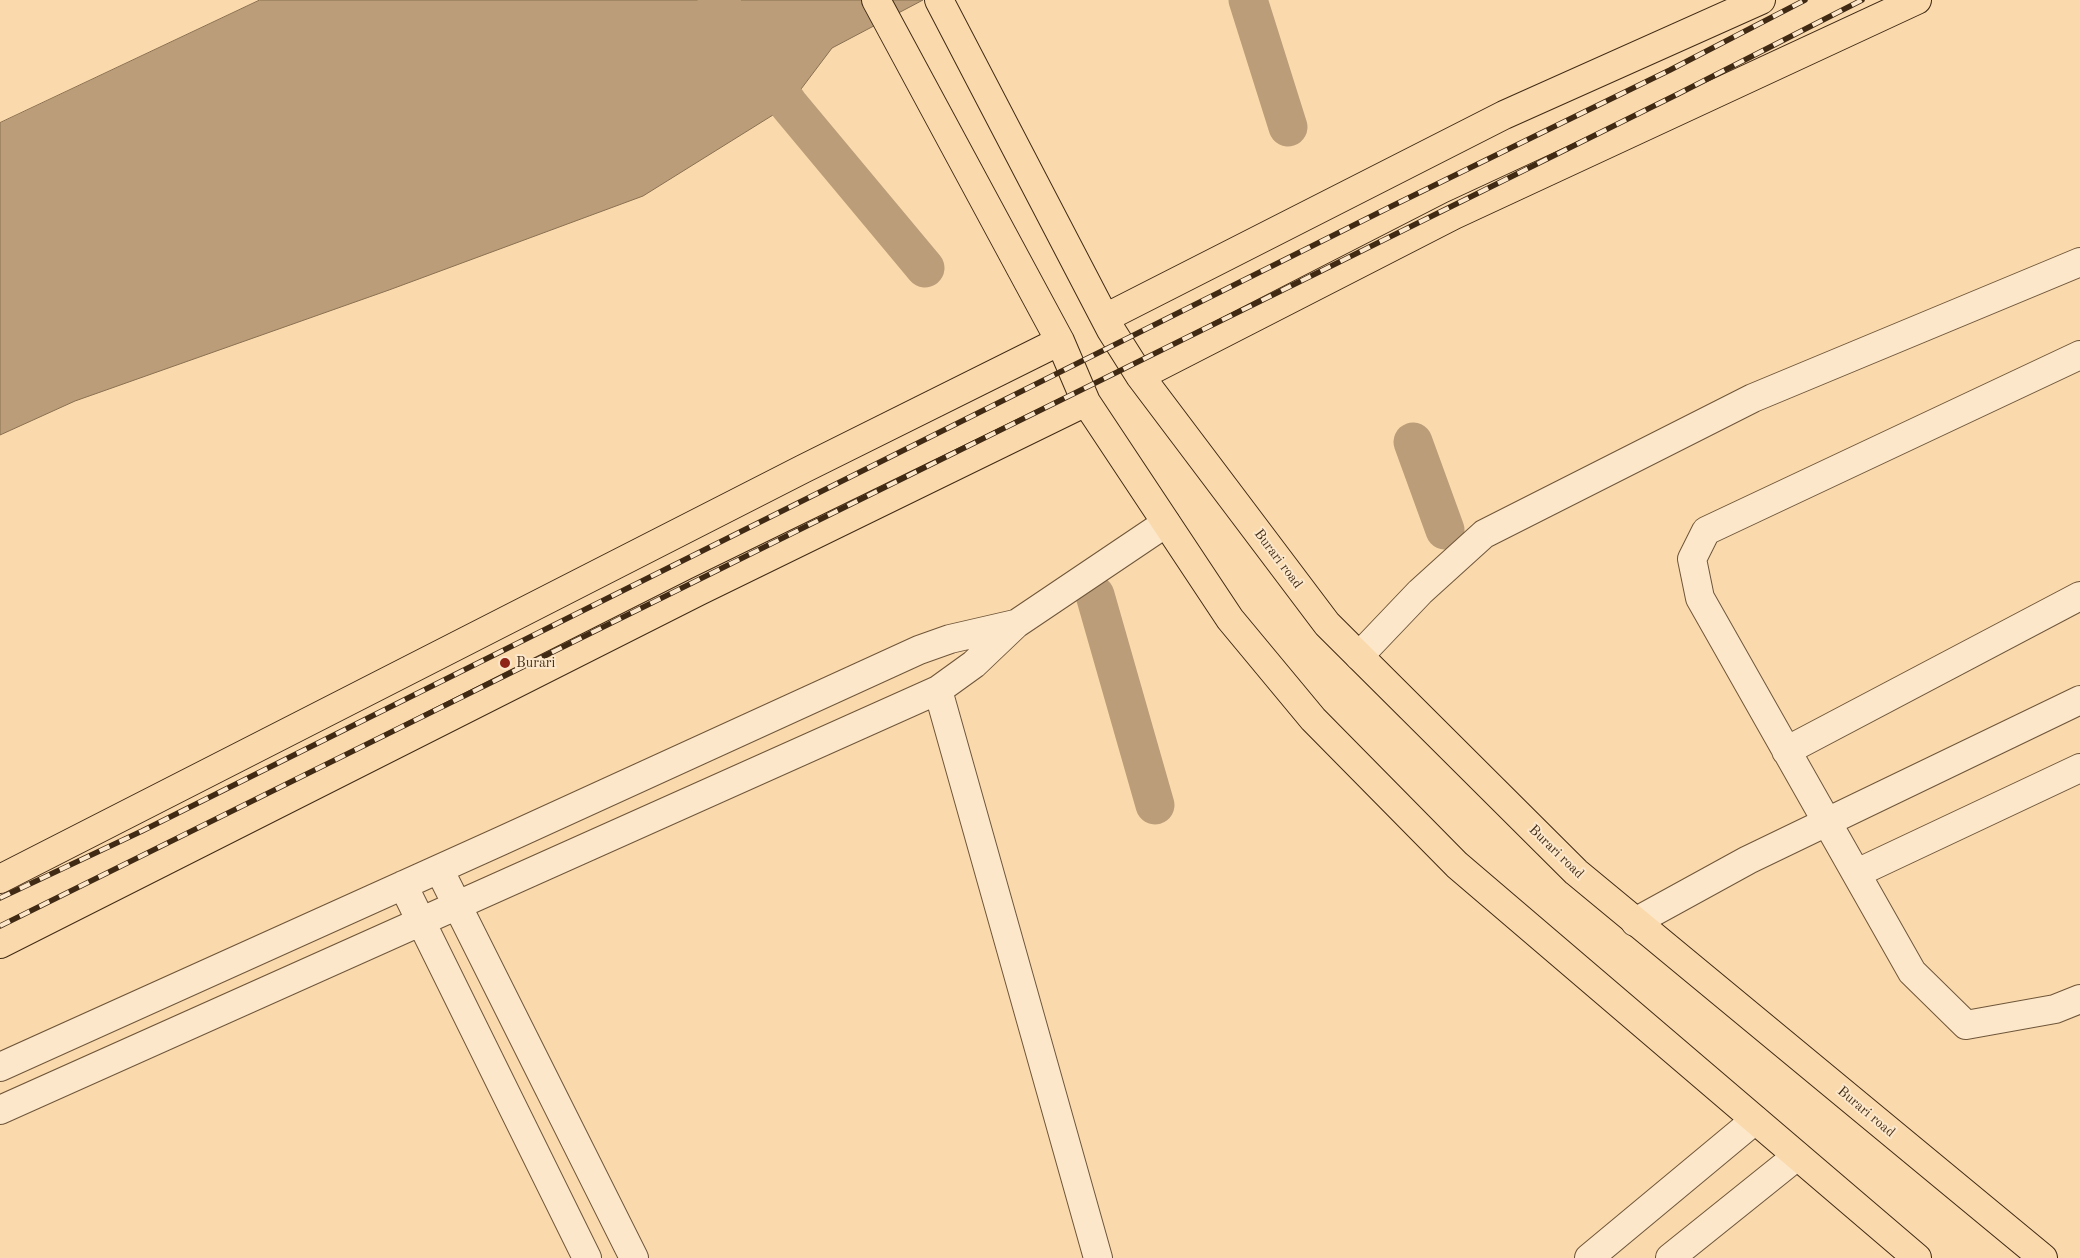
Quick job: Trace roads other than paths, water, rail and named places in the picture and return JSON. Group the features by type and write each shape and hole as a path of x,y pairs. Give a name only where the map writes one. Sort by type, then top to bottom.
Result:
{"main road":[{"path":"876,0 963,158 1060,341 1086,402 1230,620 1314,719 1456,865 1917,1258"},
{"name":"Burari road","path":"939,0 1105,318 1140,376 1327,624 1576,872 2043,1258"},
{"path":"1105,318 1504,115 1761,0"},
{"path":"1140,376 1454,215 1917,0"},
{"path":"0,879 794,474 1060,341"},
{"path":"0,944 699,591 1086,402"}],"lane":[{"path":"1359,656 1420,592 1484,534 1753,398 2080,262"},
{"path":"2080,355 1706,531 1692,559 1700,598 1912,972 1966,1025 2055,1009 2080,998"},
{"path":"0,1110 938,690 974,664 1016,624 1166,523"},
{"path":"1786,750 2080,596"},
{"path":"0,1066 439,869 919,650 950,639 1016,624"},
{"path":"938,690 1098,1258"},
{"path":"1635,922 1748,860 2080,700"},
{"path":"1856,874 2080,768"},
{"path":"439,869 634,1258"},
{"path":"403,885 587,1258"},
{"path":"1589,1258 1755,1120"},
{"path":"1670,1258 1797,1156"}],"waterway":[{"path":"717,0 789,105 925,268"},
{"path":"1248,0 1288,127"},
{"path":"1413,442 1445,530"},
{"path":"1095,595 1155,805"}],"railway":[{"path":"0,898 142,831 1392,206 1670,70 1805,0"},
{"path":"0,926 1678,94 1862,0"}],"place":[{"name":"Burari","path":"505,663"}]}
